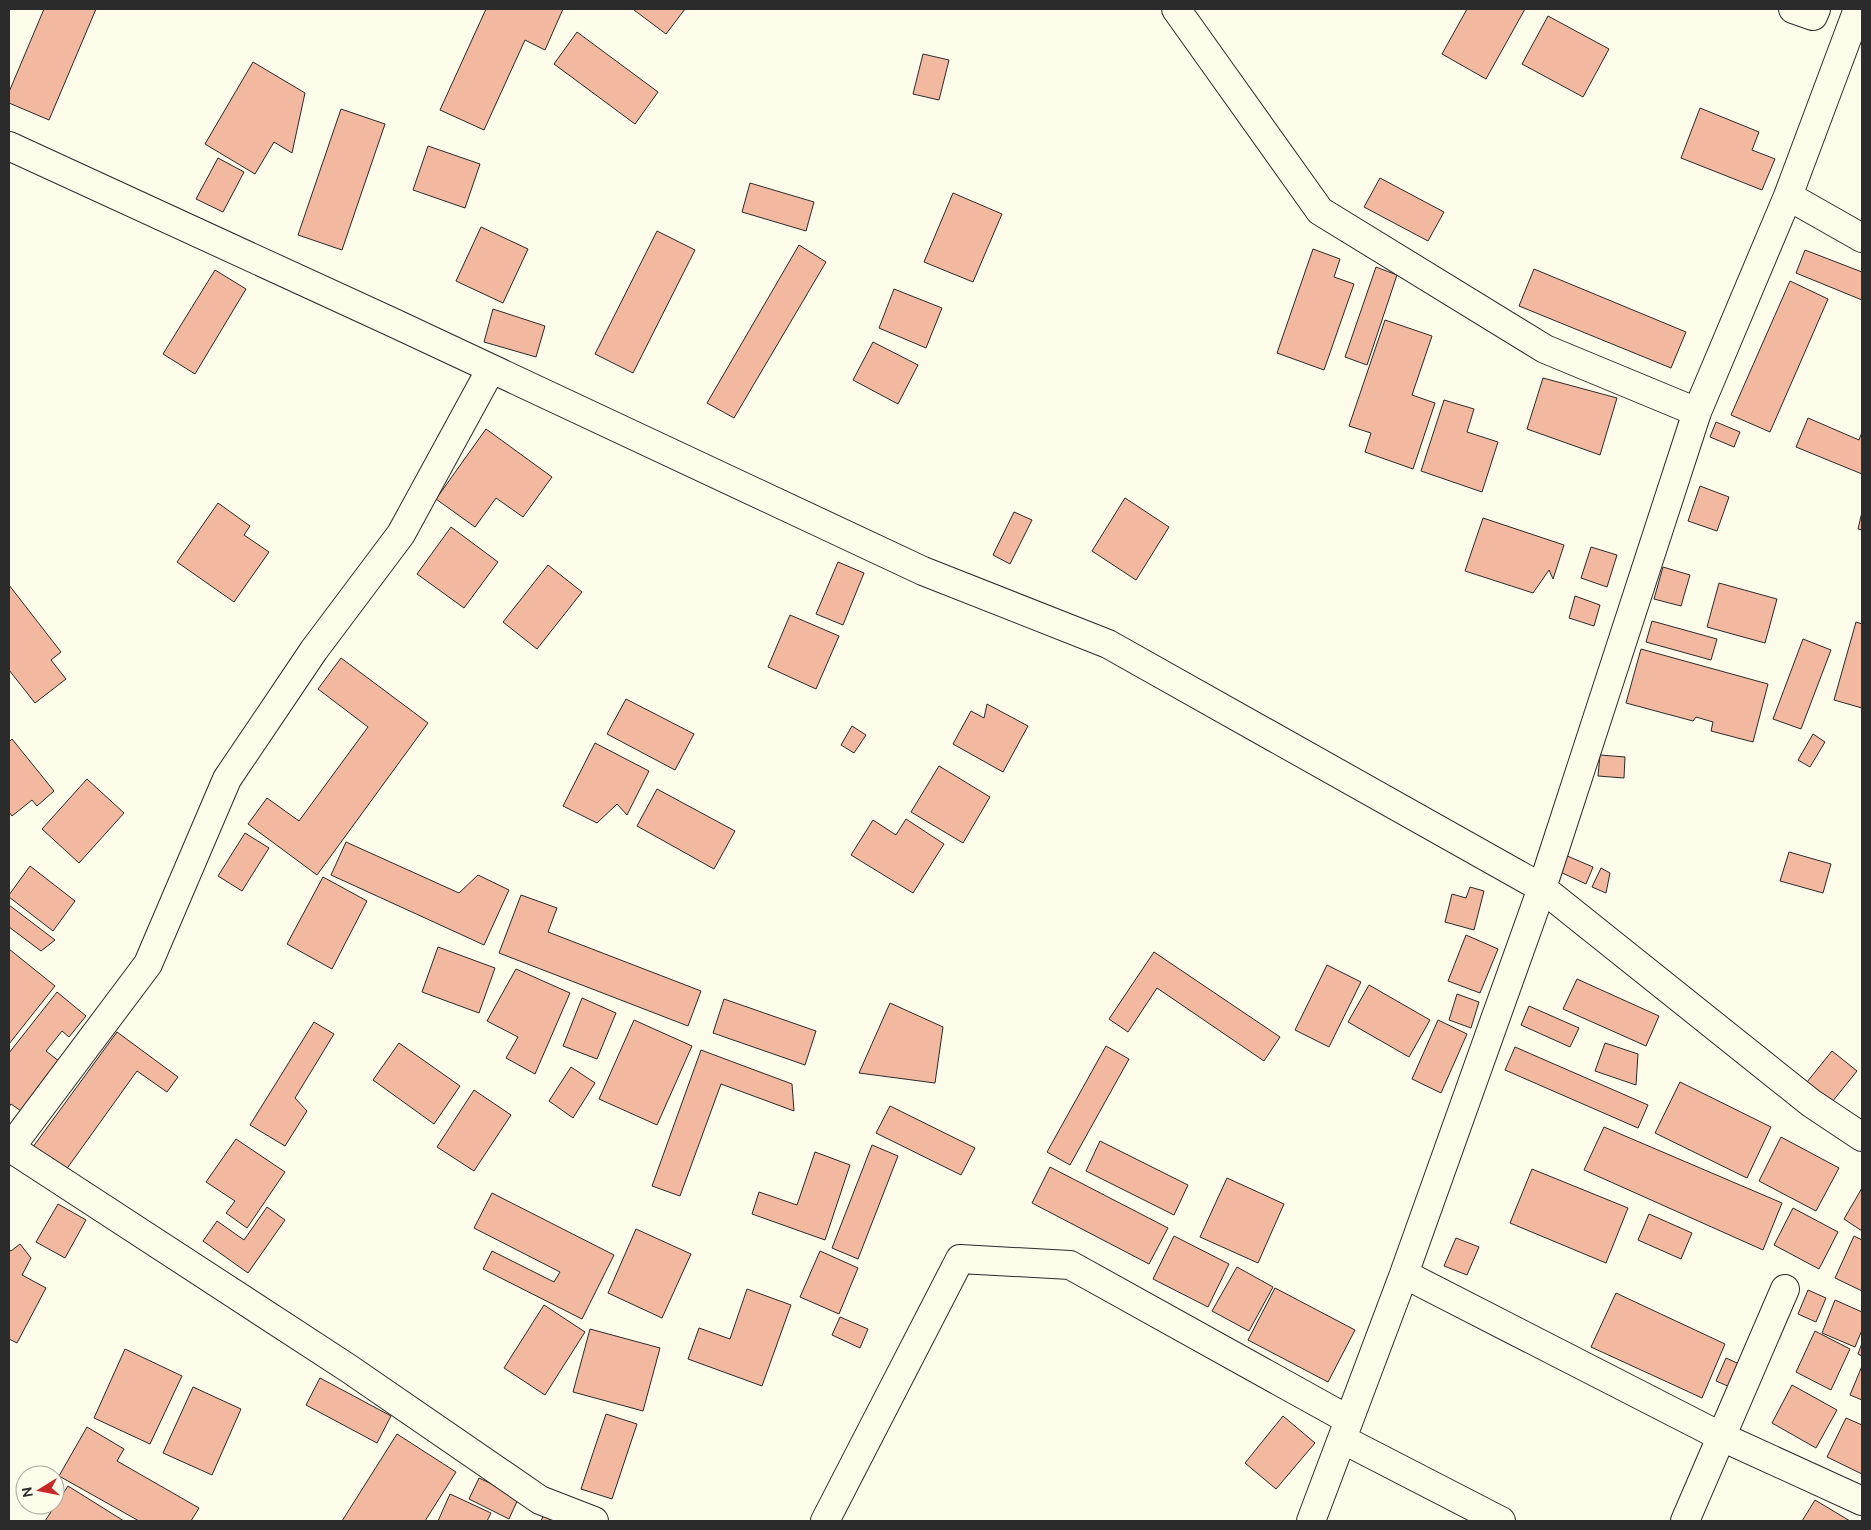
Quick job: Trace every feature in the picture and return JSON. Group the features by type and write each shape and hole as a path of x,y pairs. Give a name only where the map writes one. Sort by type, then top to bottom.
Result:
{"street":[{"path":"1176,9 1320,211 1545,349 1697,412"},
{"path":"1793,9 1813,16 1816,9"},
{"path":"1311,1521 1404,1274 1542,888 1697,412 1788,196 1858,9"},
{"path":"9,146 923,571 1108,644 1542,888 1811,1103 1862,1137"},
{"path":"1788,196 1862,238"},
{"path":"490,369 401,534 314,650 227,779 148,964 10,1147 348,1368 535,1511 594,1521"},
{"path":"825,1521 960,1259 1070,1265 1501,1521"},
{"path":"1404,1274 1722,1437 1862,1501"},
{"path":"1685,1521 1785,1289"}],"building":[{"path":"44,9 96,9 49,120 9,103 9,92"},
{"path":"486,9 563,9 545,50 525,40 484,130 440,110"},
{"path":"635,9 685,9 666,34"},
{"path":"1467,9 1525,9 1486,79 1442,54"},
{"path":"1548,16 1609,49 1583,97 1522,64"},
{"path":"577,32 658,92 635,124 554,64"},
{"path":"923,54 949,60 939,100 913,94"},
{"path":"253,62 305,93 292,153 274,142 255,174 205,144"},
{"path":"1700,108 1759,132 1752,150 1775,159 1762,190 1681,158"},
{"path":"341,109 385,124 342,250 298,235"},
{"path":"428,146 480,164 465,208 413,190"},
{"path":"218,158 244,172 223,212 196,199"},
{"path":"1380,178 1444,212 1428,241 1364,207"},
{"path":"750,183 814,202 806,231 742,212"},
{"path":"953,193 1002,214 973,282 924,262"},
{"path":"481,227 528,249 503,303 456,281"},
{"path":"657,231 695,250 633,373 595,354"},
{"path":"799,245 826,262 734,418 707,403"},
{"path":"1313,249 1340,259 1334,277 1354,284 1324,370 1277,353"},
{"path":"1805,250 1862,272 1862,300 1796,273"},
{"path":"1376,267 1397,275 1367,365 1345,357"},
{"path":"1534,269 1686,332 1671,368 1519,306"},
{"path":"215,270 246,289 195,374 163,354"},
{"path":"1790,281 1828,299 1770,432 1731,415"},
{"path":"894,289 942,308 926,348 879,328"},
{"path":"493,309 545,326 536,357 484,342"},
{"path":"1385,320 1432,336 1412,395 1435,403 1413,469 1365,452 1371,433 1349,426"},
{"path":"873,342 918,365 898,404 853,380"},
{"path":"1543,378 1617,398 1600,455 1527,429"},
{"path":"1444,400 1474,409 1467,432 1498,442 1482,492 1421,471"},
{"path":"1808,418 1859,440 1862,432 1862,474 1796,447"},
{"path":"1716,422 1740,432 1734,447 1710,437"},
{"path":"486,429 552,477 523,517 496,498 475,527 436,499"},
{"path":"1700,486 1729,497 1717,531 1688,521"},
{"path":"1125,498 1169,527 1136,580 1092,551"},
{"path":"218,503 250,526 244,535 269,552 234,602 177,562"},
{"path":"1014,512 1032,520 1010,564 993,555"},
{"path":"1862,512 1862,530 1858,529"},
{"path":"1483,518 1564,545 1553,579 1549,570 1533,593 1465,571"},
{"path":"451,527 498,562 464,608 417,574"},
{"path":"1591,547 1617,555 1607,587 1581,578"},
{"path":"838,562 864,573 843,625 816,614"},
{"path":"548,565 582,592 537,649 503,622"},
{"path":"1663,567 1690,575 1681,606 1654,599"},
{"path":"1719,583 1777,599 1765,643 1707,627"},
{"path":"9,585 61,652 51,660 66,679 35,703 9,670"},
{"path":"1575,596 1600,605 1594,626 1569,618"},
{"path":"790,615 839,636 816,689 768,667"},
{"path":"1652,621 1717,639 1711,660 1646,642"},
{"path":"1856,622 1862,624 1862,708 1834,700"},
{"path":"1803,639 1831,650 1801,729 1773,719"},
{"path":"1641,649 1768,684 1753,742 1711,731 1713,722 1696,717 1693,721 1626,703"},
{"path":"341,658 428,723 317,875 248,824 267,798 299,821 368,727 318,689"},
{"path":"626,699 694,734 675,770 607,734"},
{"path":"987,704 1028,726 1003,772 953,744 971,711 984,718"},
{"path":"852,726 866,735 854,753 841,745"},
{"path":"1813,734 1825,742 1810,767 1798,760"},
{"path":"12,739 54,791 37,806 32,800 12,816 9,812 9,742"},
{"path":"595,743 649,771 627,815 617,804 597,823 563,806"},
{"path":"1600,755 1625,757 1624,778 1598,776"},
{"path":"939,766 990,797 963,843 911,812"},
{"path":"87,779 124,813 79,863 42,829"},
{"path":"657,789 735,831 714,869 637,826"},
{"path":"906,819 944,844 913,893 851,855 873,820 896,835"},
{"path":"245,833 269,848 242,891 218,876"},
{"path":"346,842 459,893 478,875 509,890 484,945 331,875"},
{"path":"1789,852 1831,864 1823,893 1780,881"},
{"path":"1565,855 1593,867 1586,884 1558,871"},
{"path":"30,866 75,901 53,931 9,897"},
{"path":"1601,868 1610,873 1606,893 1592,887"},
{"path":"323,877 367,901 332,969 287,944"},
{"path":"1470,887 1484,891 1474,930 1445,922 1452,894 1466,898"},
{"path":"521,895 557,908 548,932 701,991 688,1026 499,953"},
{"path":"9,905 55,940 41,951 9,927"},
{"path":"1466,935 1498,949 1480,993 1448,981"},
{"path":"438,947 495,968 479,1013 422,992"},
{"path":"9,949 55,986 9,1044"},
{"path":"1154,952 1280,1037 1264,1061 1157,988 1128,1032 1109,1019"},
{"path":"1327,965 1361,982 1329,1047 1295,1030"},
{"path":"516,969 570,993 535,1074 506,1058 518,1037 487,1021"},
{"path":"1577,979 1659,1016 1646,1046 1563,1009"},
{"path":"1369,985 1430,1020 1409,1057 1348,1022"},
{"path":"57,992 86,1016 69,1037 62,1031 46,1051 60,1062 21,1111 11,1104 9,1107 9,1053"},
{"path":"1457,994 1479,1002 1471,1028 1449,1020"},
{"path":"582,998 616,1013 597,1059 563,1046"},
{"path":"724,999 816,1031 805,1065 713,1033"},
{"path":"890,1003 943,1027 935,1083 859,1073"},
{"path":"1529,1006 1579,1028 1570,1047 1521,1025"},
{"path":"634,1020 692,1046 657,1125 599,1099"},
{"path":"1438,1020 1467,1034 1441,1093 1412,1079"},
{"path":"314,1022 334,1034 295,1098 307,1111 285,1146 250,1125"},
{"path":"117,1032 178,1077 167,1092 137,1071 63,1174 30,1151"},
{"path":"399,1043 460,1086 434,1124 373,1080"},
{"path":"1605,1043 1638,1054 1636,1085 1595,1071"},
{"path":"1106,1046 1129,1059 1070,1165 1047,1152"},
{"path":"1515,1047 1648,1105 1638,1128 1505,1070"},
{"path":"701,1050 792,1084 794,1111 721,1084 680,1196 652,1186"},
{"path":"1832,1051 1857,1071 1832,1102 1807,1082"},
{"path":"571,1067 595,1083 573,1118 549,1101"},
{"path":"1680,1082 1771,1127 1747,1178 1655,1133"},
{"path":"474,1090 511,1115 474,1171 437,1147"},
{"path":"890,1106 975,1148 961,1175 876,1133"},
{"path":"1604,1127 1782,1203 1763,1250 1584,1170"},
{"path":"1781,1137 1839,1168 1816,1211 1759,1181"},
{"path":"236,1139 285,1172 247,1228 226,1213 235,1201 206,1182"},
{"path":"1100,1141 1188,1185 1174,1215 1086,1171"},
{"path":"872,1145 898,1156 858,1259 832,1248"},
{"path":"815,1152 850,1165 825,1240 752,1214 759,1192 797,1205"},
{"path":"1050,1167 1168,1228 1149,1264 1032,1203"},
{"path":"1532,1169 1628,1208 1606,1263 1510,1223"},
{"path":"1227,1178 1284,1204 1258,1263 1200,1237"},
{"path":"1862,1188 1862,1231 1844,1219"},
{"path":"492,1193 614,1255 582,1319 483,1269 492,1251 554,1282 560,1272 474,1228"},
{"path":"58,1204 86,1220 65,1258 36,1242"},
{"path":"267,1207 285,1220 248,1273 203,1241 217,1221 244,1240"},
{"path":"1793,1208 1838,1232 1819,1269 1774,1245"},
{"path":"1649,1214 1692,1233 1681,1259 1638,1240"},
{"path":"636,1229 691,1254 662,1318 608,1293"},
{"path":"1174,1236 1229,1264 1208,1307 1153,1279"},
{"path":"1854,1236 1862,1240 1862,1291 1835,1278"},
{"path":"1456,1238 1479,1247 1467,1275 1444,1266"},
{"path":"20,1244 31,1258 22,1275 46,1288 17,1343 9,1339 9,1250 11,1251"},
{"path":"820,1251 858,1268 839,1314 800,1297"},
{"path":"1237,1267 1273,1287 1249,1331 1212,1311"},
{"path":"1275,1288 1355,1330 1328,1382 1248,1340"},
{"path":"747,1289 791,1305 762,1386 688,1359 699,1328 730,1339"},
{"path":"1808,1290 1826,1298 1816,1322 1798,1314"},
{"path":"1616,1293 1725,1344 1702,1398 1591,1347"},
{"path":"1835,1300 1862,1312 1862,1330 1855,1347 1822,1333"},
{"path":"544,1305 585,1332 545,1395 504,1368"},
{"path":"840,1317 868,1329 860,1348 832,1335"},
{"path":"590,1329 660,1348 643,1411 573,1392"},
{"path":"1815,1331 1850,1349 1831,1390 1796,1372"},
{"path":"1862,1343 1862,1356 1858,1354"},
{"path":"125,1349 182,1376 150,1444 94,1418"},
{"path":"1726,1358 1746,1367 1737,1390 1716,1381"},
{"path":"1862,1366 1862,1400 1850,1395"},
{"path":"320,1378 391,1416 377,1443 306,1405"},
{"path":"1792,1385 1837,1410 1816,1448 1772,1423"},
{"path":"193,1387 241,1409 212,1475 163,1453"},
{"path":"606,1414 637,1424 612,1499 581,1489"},
{"path":"1283,1416 1315,1443 1276,1489 1245,1463"},
{"path":"1846,1418 1862,1425 1862,1474 1827,1457"},
{"path":"87,1427 124,1449 117,1461 199,1508 191,1521 139,1521 65,1479 65,1466"},
{"path":"397,1434 456,1472 425,1521 342,1521"},
{"path":"479,1478 519,1497 509,1519 469,1499"},
{"path":"68,1486 124,1521 45,1521 49,1515 65,1515 65,1491"},
{"path":"450,1494 491,1513 487,1521 438,1521"},
{"path":"1815,1500 1850,1521 1802,1521"},
{"path":"545,1512 568,1521 541,1521"}]}
